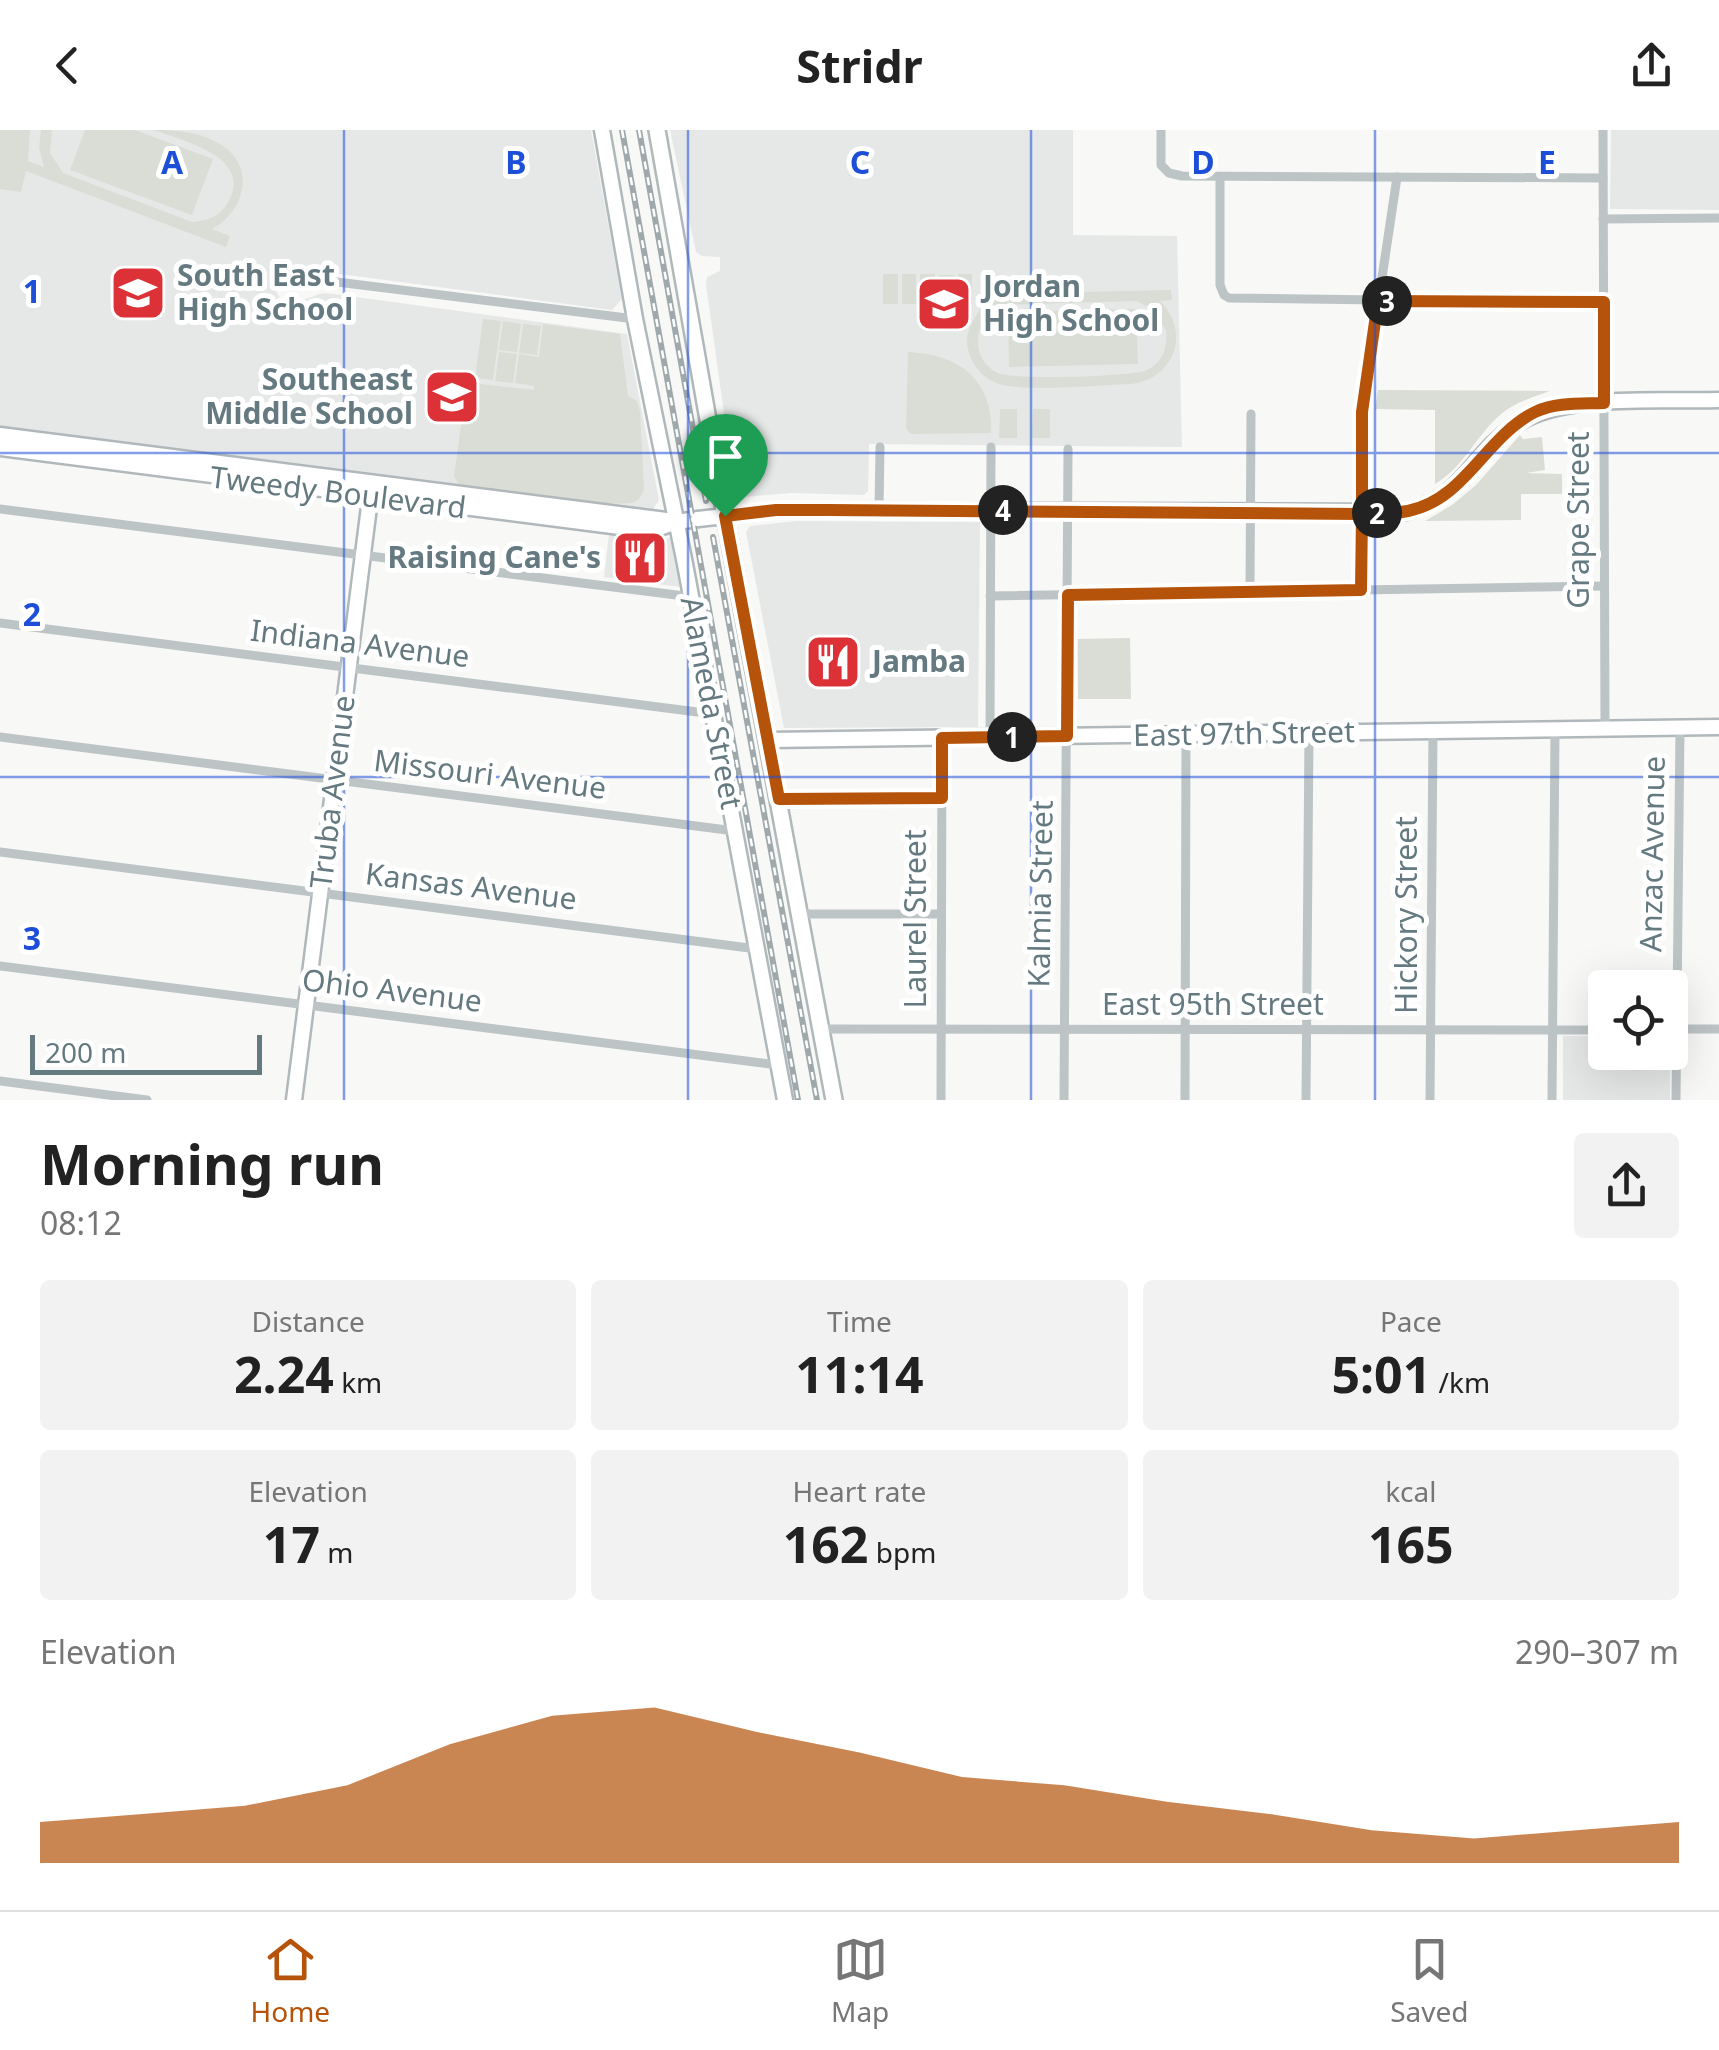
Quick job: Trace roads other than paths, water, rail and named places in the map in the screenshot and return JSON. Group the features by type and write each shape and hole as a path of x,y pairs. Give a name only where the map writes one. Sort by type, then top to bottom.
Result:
{"main road":[{"path":"657,130 720,517 769,740 834,1100"}],"street":[{"name":"Alameda Street","path":"602,130 785,1100"},
{"path":"1161,130 1161,162 1166,170 1182,176 1603,178"},
{"name":"Grape Street","path":"1603,130 1605,729"},
{"path":"1220,176 1220,286 1224,295 1236,300 1604,302"},
{"path":"1361,590 1362,412 1397,177"},
{"path":"1603,218 1719,218"},
{"path":"293,284 321,280 635,320"},
{"name":"Tweedy Boulevard","path":"0,435 620,527 657,529 676,522 776,510 1406,512 1435,502 1459,483 1498,438 1536,412 1558,406 1719,400"},
{"path":"1250,592 1252,414"},
{"path":"878,510 880,446"},
{"path":"990,737 991,446"},
{"name":"Tweedy Boulevard","path":"0,448 371,491"},
{"name":"Kalmia Street","path":"1064,1100 1068,449"},
{"name":"Truba Avenue","path":"294,1100 371,491"},
{"path":"0,509 692,597"},
{"path":"990,596 1604,586"},
{"name":"Indiana Avenue","path":"0,623 713,714"},
{"name":"Anzac Avenue","path":"1674,970 1680,728"},
{"name":"East 97th Street","path":"769,740 1719,728"},
{"path":"1552,1100 1555,730"},
{"name":"Hickory Street","path":"1430,1100 1433,731"},
{"path":"1306,1100 1309,733"},
{"path":"1184,1100 1186,734"},
{"name":"Missouri Avenue","path":"0,737 735,831"},
{"name":"Laurel Street","path":"941,1100 942,738"},
{"path":"779,799 942,798"},
{"name":"Kansas Avenue","path":"0,852 757,948"},
{"path":"801,914 941,914"},
{"name":"Ohio Avenue","path":"0,966 778,1065"},
{"name":"East 95th Street","path":"822,1028 1588,1030"},
{"path":"1688,1030 1719,1029"},
{"name":"Anzac Avenue","path":"1675,1070 1676,1100"},
{"path":"0,1081 147,1100"}],"railway":[{"path":"622,130 798,1100"},
{"path":"639,130 706,501"},
{"path":"713,537 817,1100"}],"place":[{"name":"South East High School","path":"138,293"},
{"name":"Jordan High School","path":"944,304"},
{"name":"Southeast Middle School","path":"452,397"},
{"name":"Raising Cane's","path":"640,558"},
{"name":"Jamba","path":"833,662"}]}
